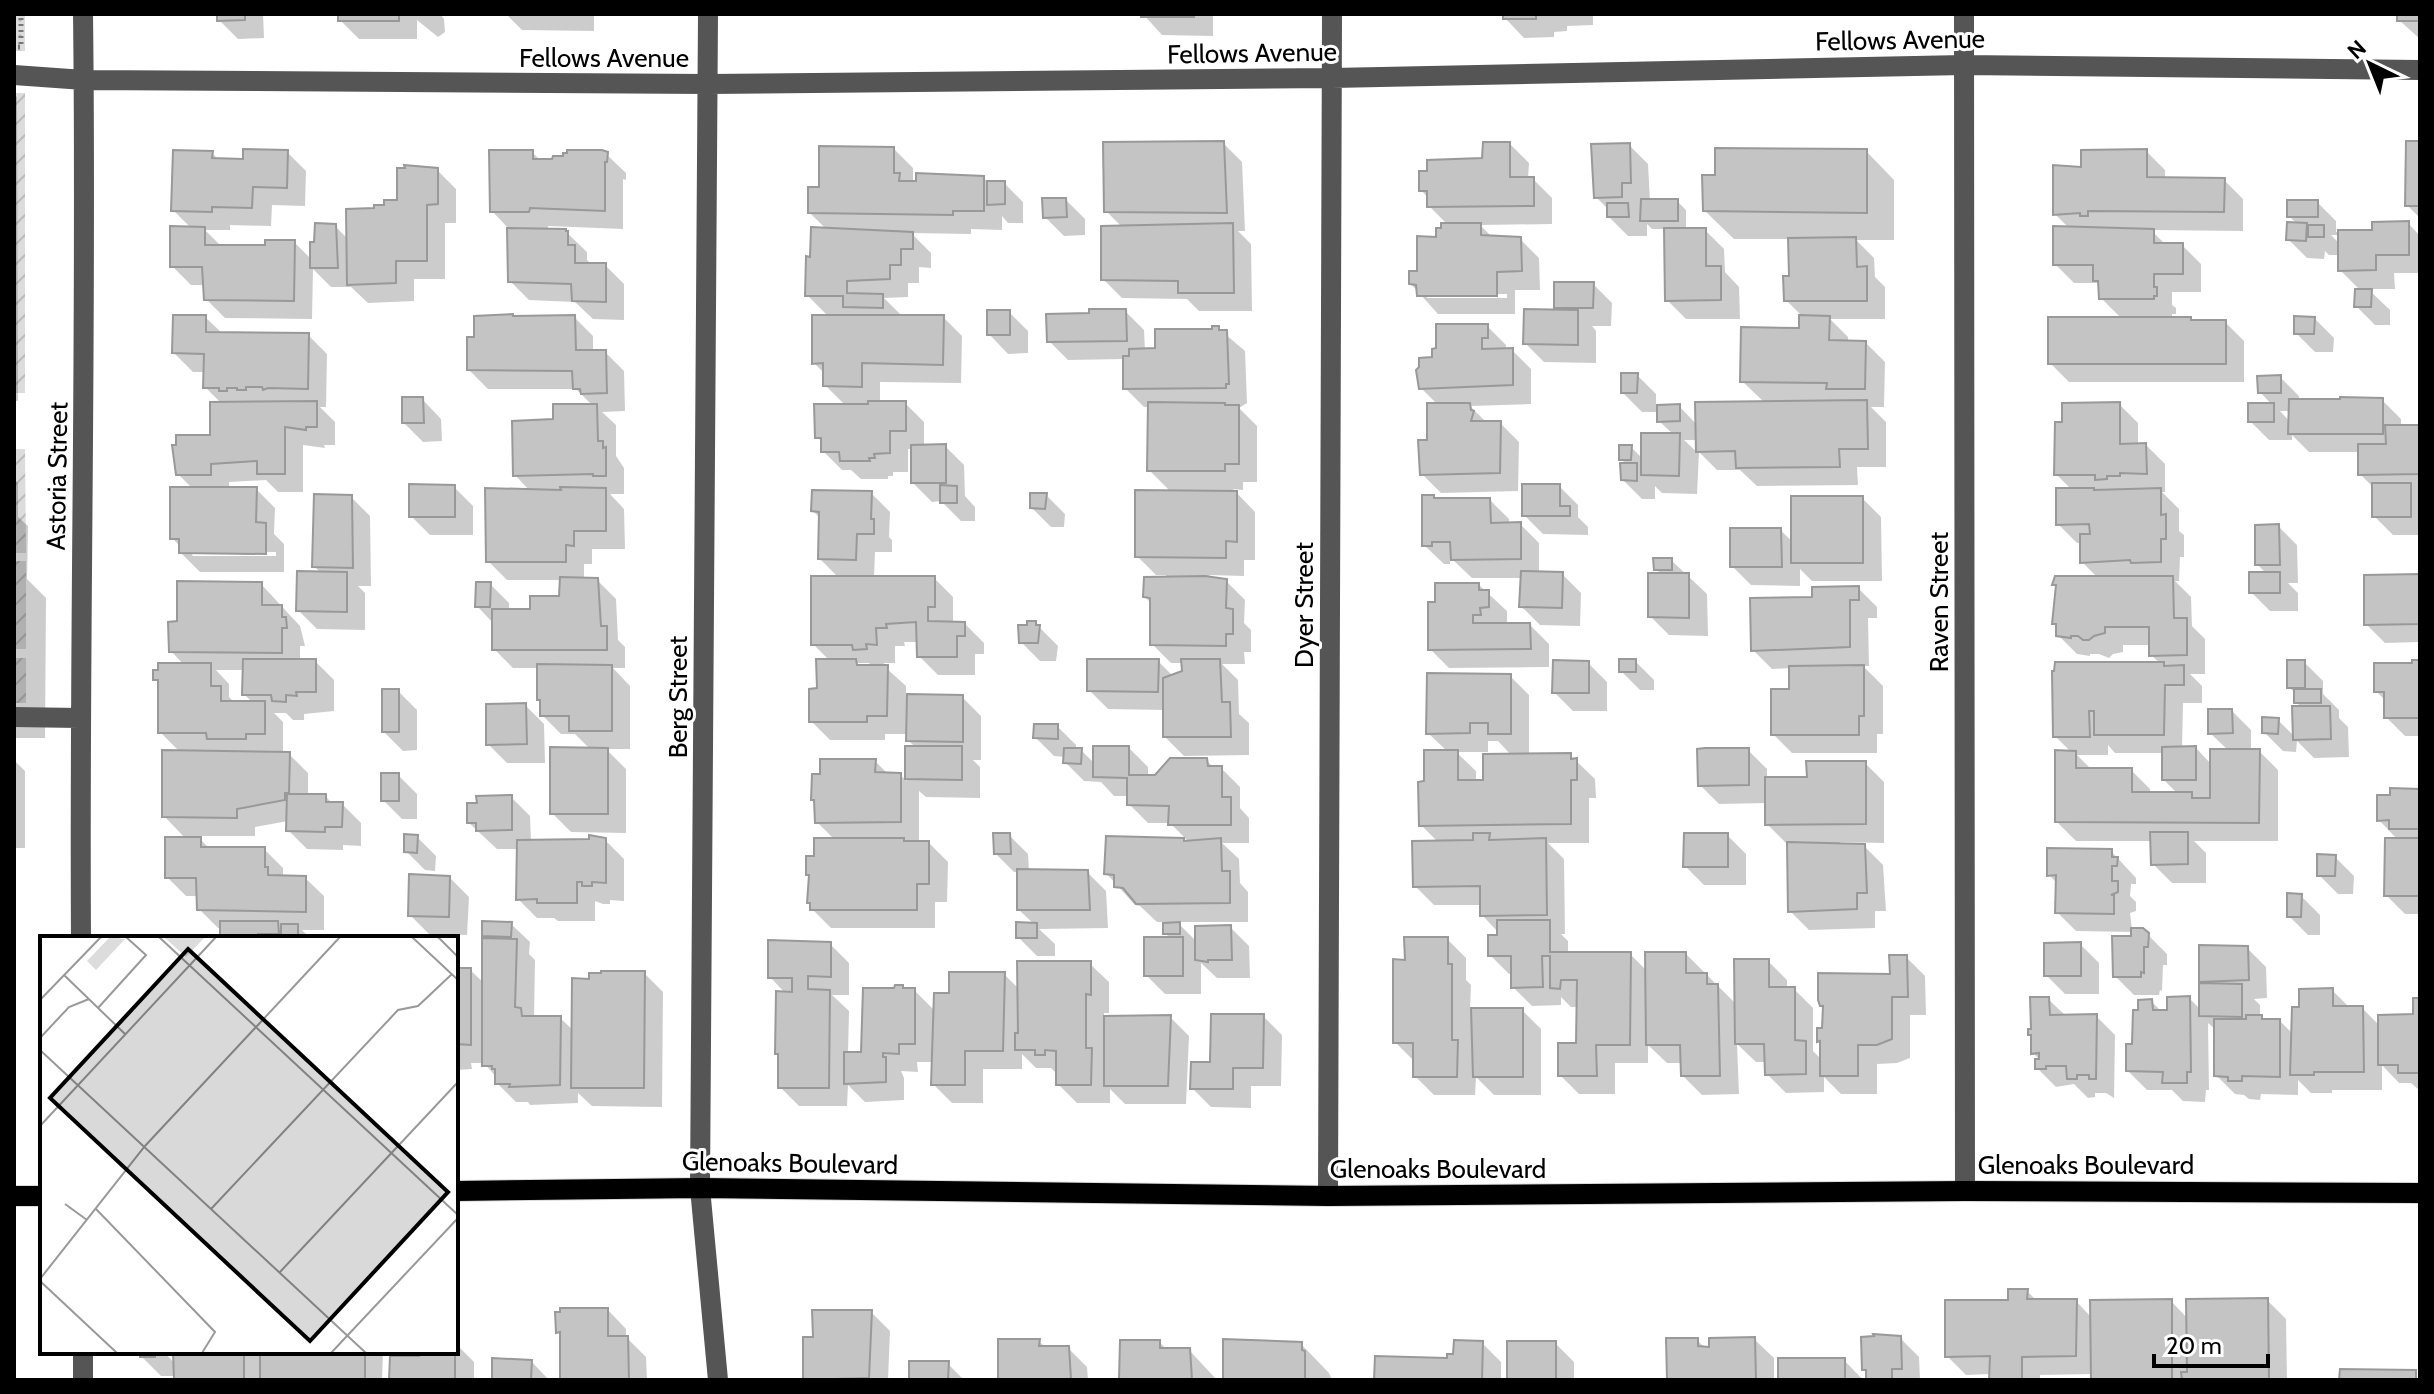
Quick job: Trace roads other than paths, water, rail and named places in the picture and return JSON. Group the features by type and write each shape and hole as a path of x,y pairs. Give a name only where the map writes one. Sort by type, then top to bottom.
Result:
{"main road":[{"name":"Glenoaks Boulevard","path":"458,1191 700,1188 1328,1196 1965,1191 2420,1193"},
{"path":"14,1196 40,1196"}],"street":[{"name":"Astoria Street","path":"81,936 79,718 84,423 83,14"},
{"name":"Berg Street","path":"708,14 700,1188 718,1380"},
{"name":"Dyer Street","path":"1328,1196 1332,14"},
{"name":"Raven Street","path":"1964,14 1965,1191"},
{"name":"Fellows Avenue","path":"14,75 84,80 708,84 1332,78 1964,65 2420,70"},
{"path":"14,717 79,718"},
{"path":"83,1354 83,1380"}]}
